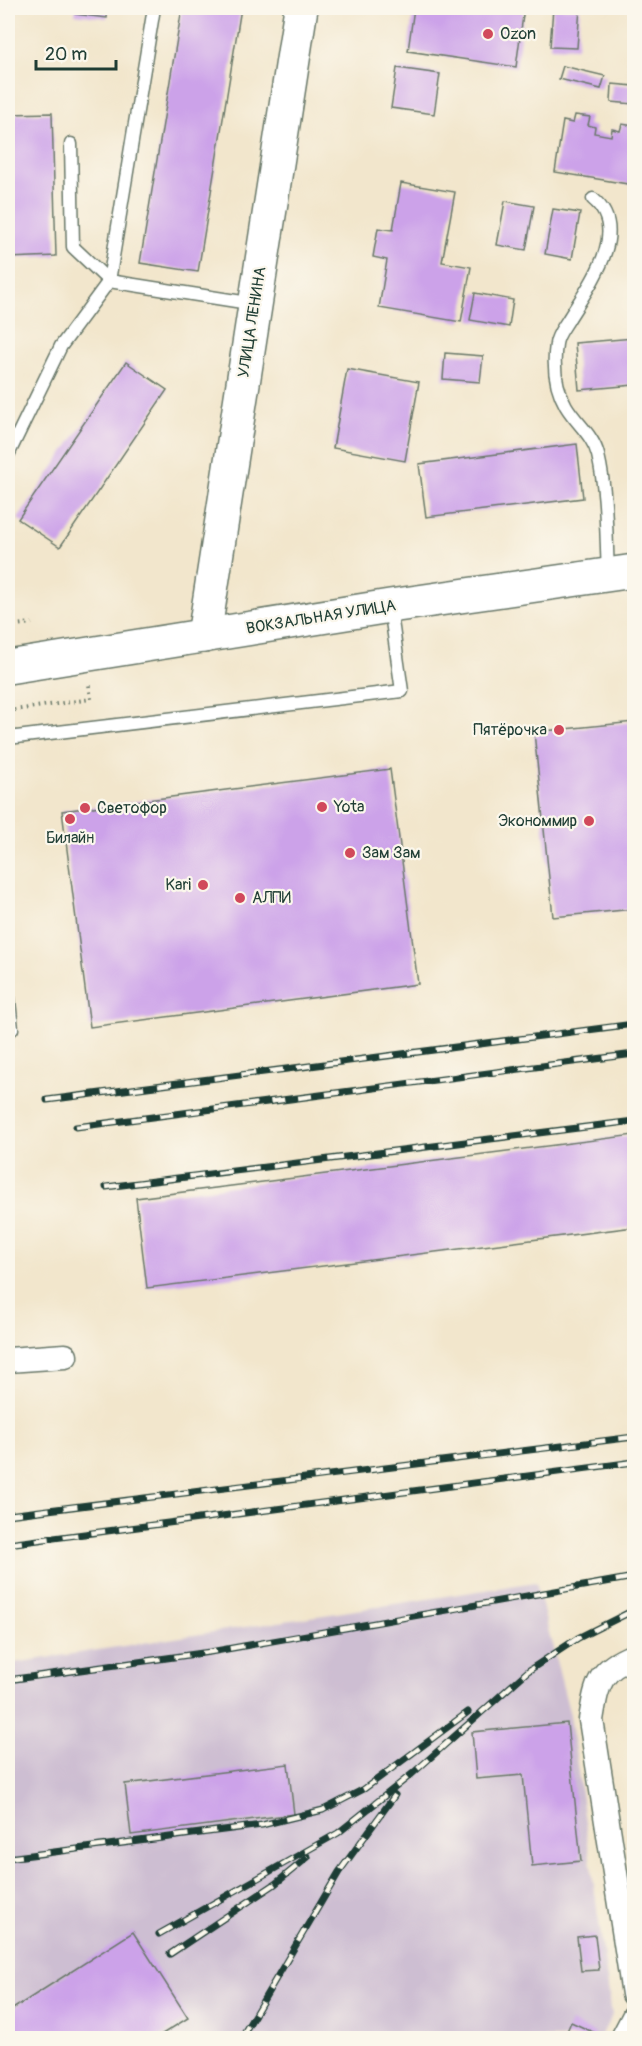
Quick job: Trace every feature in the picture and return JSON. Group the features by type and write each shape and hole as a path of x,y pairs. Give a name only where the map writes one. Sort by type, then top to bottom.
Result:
{"main road":[{"name":"УЛИЦА ЛЕНИНА","path":"204,636 301,8"},
{"name":"ВОКЗАЛЬНАЯ УЛИЦА","path":"8,668 390,606 621,572"}],"street":[{"path":"8,1360 65,1356"},
{"path":"634,1656 616,1663 597,1684 591,1720 627,1905 634,1994"},
{"path":"623,2038 634,2017"}],"lane":[{"path":"8,455 61,346 109,281 154,8"},
{"path":"71,144 73,247 109,281 255,304"},
{"path":"593,199 604,208 610,227 604,257 557,339 554,361 557,383 566,405 587,432 597,452 621,572"},
{"path":"8,738 402,691 390,606"},
{"path":"8,991 12,1029 8,1030"}],"path":[{"path":"8,626 32,623"},
{"path":"8,711 91,699 85,657"}],"shaded area":[{"path":"536,1582 570,1715 612,2015 600,2038 8,2038 8,1664"}],"building":[{"path":"76,8 108,8 107,18 75,14"},
{"path":"182,8 241,8 198,272 140,263"},
{"path":"414,8 524,8 516,67 408,51"},
{"path":"553,8 580,8 577,48 550,47"},
{"path":"563,66 605,76 601,89 559,79"},
{"path":"397,68 440,74 434,114 391,108"},
{"path":"612,84 634,86 634,104 611,102"},
{"path":"52,113 56,256 8,258 8,114"},
{"path":"575,115 590,117 588,125 595,127 594,133 611,136 612,129 620,131 622,124 634,126 634,185 555,172 563,121 573,123"},
{"path":"401,183 455,192 442,262 471,267 461,322 379,308 387,260 373,257 378,228 393,230"},
{"path":"505,201 534,206 526,250 497,245"},
{"path":"553,209 580,213 572,259 545,254"},
{"path":"475,293 513,300 509,327 470,320"},
{"path":"634,338 634,385 579,390 575,343"},
{"path":"445,353 483,356 480,382 443,379"},
{"path":"126,362 167,390 60,547 18,519"},
{"path":"347,369 419,382 405,461 333,448"},
{"path":"577,444 583,498 426,517 419,464"},
{"name":"Экономмир","path":"634,722 634,909 553,917 534,732"},
{"name":"АЛПИ","path":"390,769 418,984 90,1027 62,811"},
{"path":"634,1135 634,1227 147,1288 136,1198"},
{"path":"567,1723 581,1861 532,1866 523,1775 476,1779 472,1732"},
{"path":"288,1764 294,1814 131,1835 125,1784"},
{"path":"133,1932 188,2018 156,2038 8,2038 8,2012"},
{"path":"595,1935 599,1970 581,1971 577,1937"},
{"path":"571,2022 595,2033 593,2038 564,2038"}],"railway":[{"path":"47,1100 634,1024"},
{"path":"76,1127 634,1054"},
{"path":"106,1187 634,1121"},
{"path":"8,1515 634,1437"},
{"path":"8,1544 634,1462"},
{"path":"8,1680 210,1652 634,1577"},
{"path":"159,1934 338,1833 412,1774 528,1671 578,1638 634,1610"},
{"path":"8,1858 262,1825 323,1810 364,1789 468,1712"},
{"path":"241,2038 339,1872 395,1795"},
{"path":"170,1954 275,1884 308,1857"}],"place":[{"name":"Ozon","path":"488,34"},
{"name":"Пятёрочка","path":"559,730"},
{"name":"Yota","path":"322,807"},
{"name":"Светофор","path":"85,808"},
{"name":"Билайн","path":"70,819"},
{"name":"Экономмир","path":"589,821"},
{"name":"Зам Зам","path":"350,853"},
{"name":"Kari","path":"203,885"},
{"name":"АЛПИ","path":"240,898"}]}
